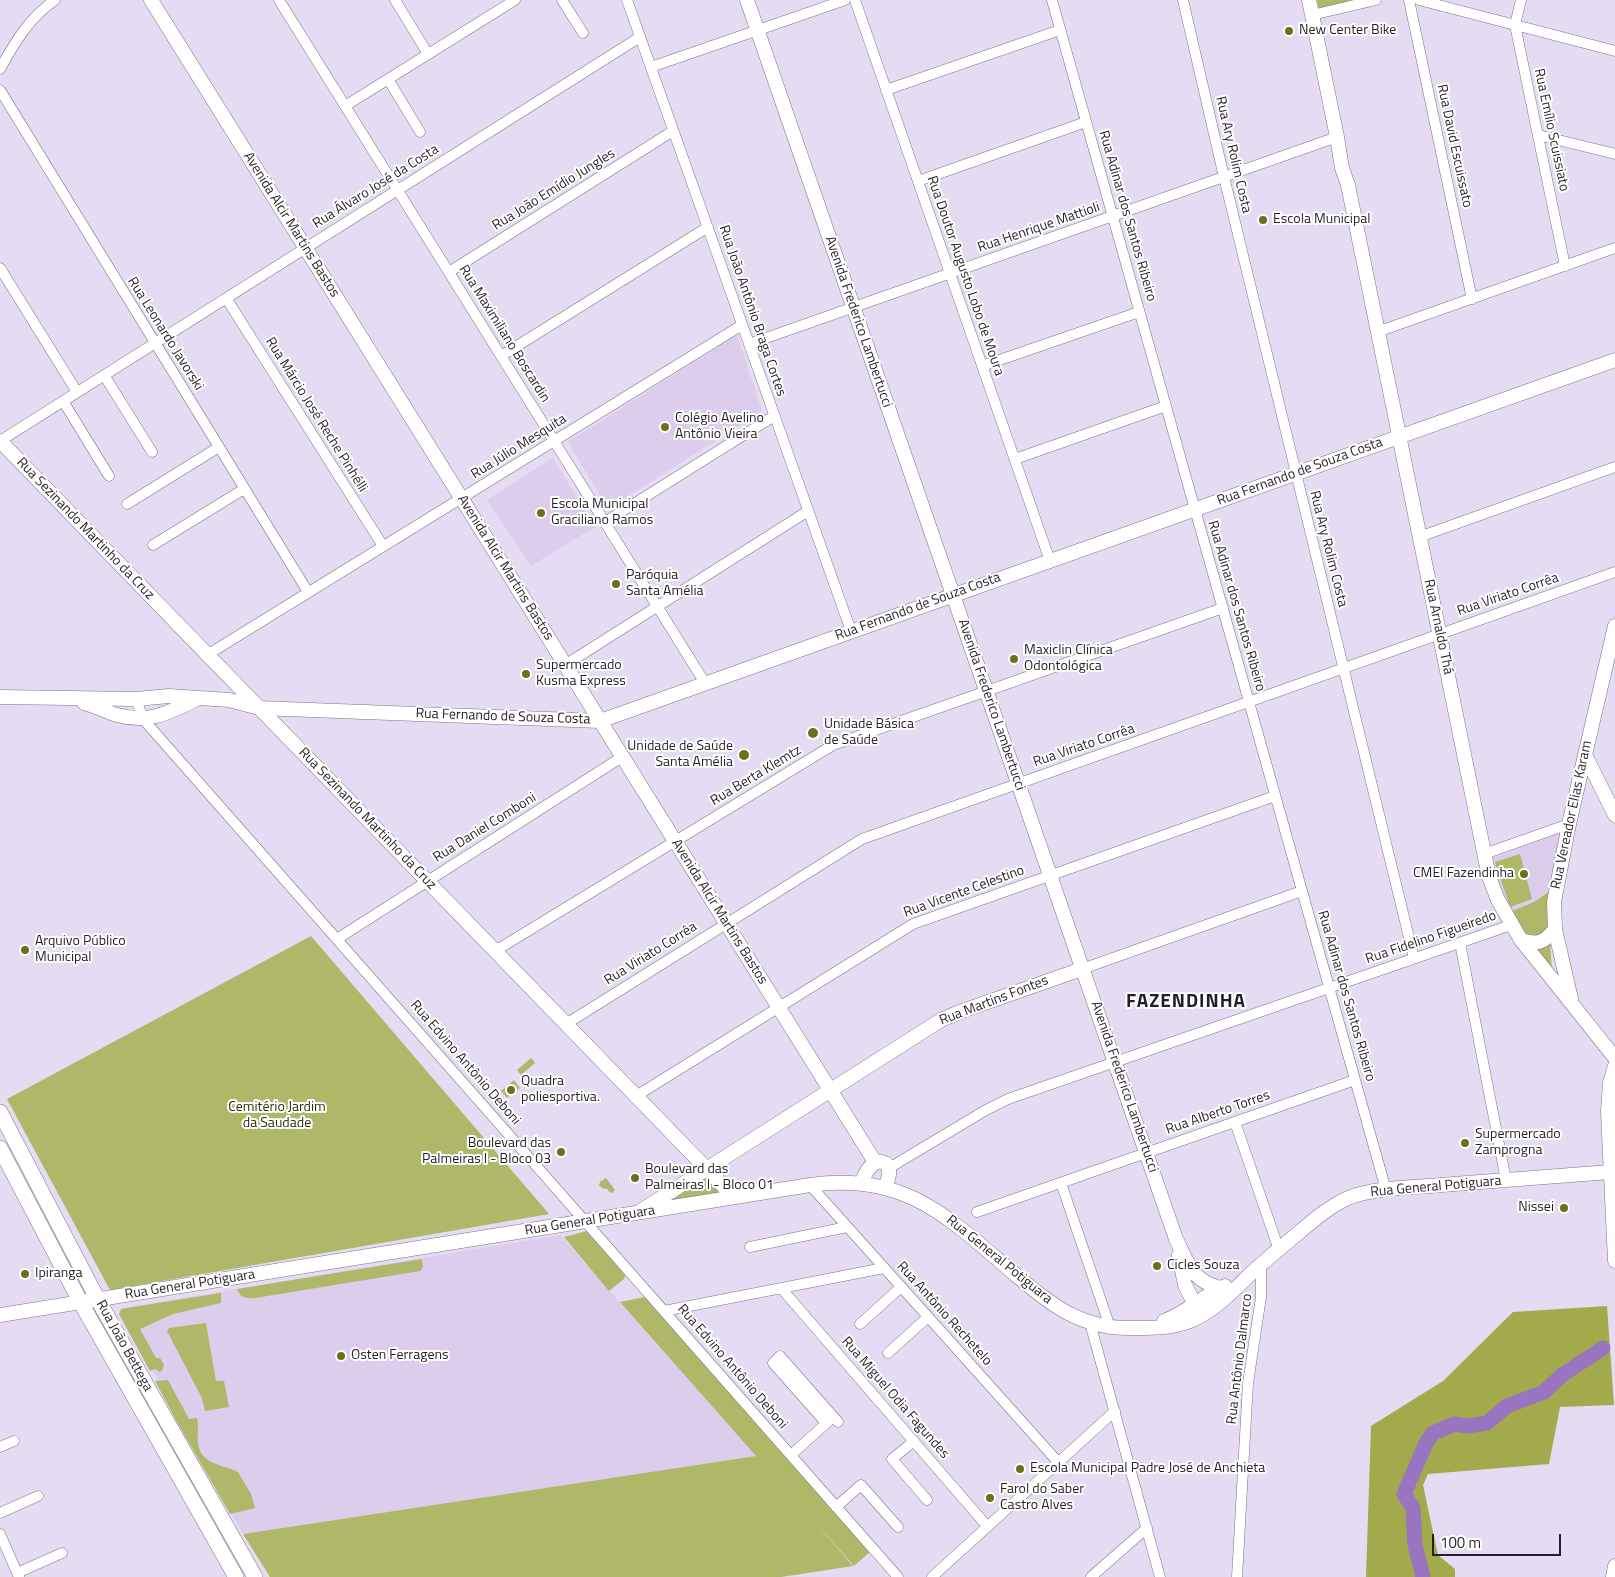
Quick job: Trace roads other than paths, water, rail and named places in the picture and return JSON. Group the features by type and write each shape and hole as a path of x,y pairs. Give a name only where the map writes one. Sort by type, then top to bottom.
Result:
{"main road":[{"name":"Rua João Bettega","path":"0,1112 98,1300 255,1577"},
{"name":"Rua João Bettega","path":"0,1148 81,1303 233,1573"},
{"path":"233,1573 245,1560"}],"street":[{"path":"0,69 28,24 55,0"},
{"name":"Avenida Alcir Martins Bastos","path":"151,0 875,1162"},
{"name":"Rua Maximiliano Boscardin","path":"279,0 705,683"},
{"path":"395,0 428,54"},
{"path":"562,0 583,33"},
{"name":"Rua João Antônio Braga Cortes","path":"627,0 851,631"},
{"name":"Avenida Frederico Lambertucci","path":"746,0 1176,1239 1185,1285 1195,1305"},
{"path":"651,67 845,0"},
{"name":"Rua Doutor Augusto Lobo de Moura","path":"855,0 1050,560"},
{"name":"Rua Adinar dos Santos Ribeiro","path":"1052,0 1386,1190"},
{"name":"Rua Ary Rolim Costa","path":"1183,0 1224,177 1414,958"},
{"name":"Rua Arnaldo Thá","path":"1309,0 1337,137 1348,167 1348,185 1377,332 1484,854 1493,889 1511,925 1521,940 1615,1058"},
{"path":"1312,16 1376,0"},
{"name":"Rua David Escuissato","path":"1409,0 1472,299"},
{"path":"1419,0 1615,51"},
{"name":"Rua Emílio Scuissiato","path":"1521,0 1515,25 1565,266"},
{"path":"345,106 512,1"},
{"path":"886,90 1060,30"},
{"name":"Rua Álvaro José da Costa","path":"0,441 640,37"},
{"path":"388,80 420,132"},
{"name":"Rua Leonardo Javorski","path":"0,90 308,592"},
{"path":"918,181 1086,122"},
{"name":"Rua João Emídio Jungles","path":"449,272 674,131"},
{"path":"1538,135 1615,154"},
{"name":"Rua Henrique Mattioli","path":"749,344 1337,137"},
{"path":"501,356 708,227"},
{"path":"1377,332 1615,248"},
{"path":"0,268 77,392"},
{"name":"Rua Márcio José Reche Pinhélli","path":"226,298 383,546"},
{"path":"982,366 1139,312"},
{"name":"Rua Júlio Mesquita","path":"207,655 742,325"},
{"name":"Rua Fernando de Souza Costa","path":"0,697 136,699 169,696 229,700 259,708 600,720 1615,360"},
{"path":"104,375 152,452"},
{"path":"63,401 109,476"},
{"path":"1015,459 1166,406"},
{"path":"605,522 774,416"},
{"name":"Rua Sezinando Martinho da Cruz","path":"0,441 734,1198"},
{"path":"127,504 219,447"},
{"path":"1419,537 1615,467"},
{"path":"153,546 244,489"},
{"path":"565,665 808,511"},
{"name":"Rua Viriato Corrêa","path":"566,1024 862,839 1615,572"},
{"name":"Rua Berta Klemtz","path":"495,951 832,746 1223,608"},
{"name":"Rua Vereador Elias Karam","path":"1573,1005 1554,929 1554,902 1575,796 1615,626"},
{"name":"Rua Fernando de Souza Costa","path":"72,699 118,715 143,719 164,715 200,698"},
{"name":"Rua Edvino Antônio Deboni","path":"136,699 143,719 898,1577"},
{"path":"1585,755 1615,815"},
{"name":"Rua Daniel Comboni","path":"337,939 622,757"},
{"path":"1575,796 1581,791 1592,790 1608,803"},
{"name":"Rua Vicente Celestino","path":"636,1096 909,926 1275,796"},
{"path":"1484,854 1569,824"},
{"name":"Rua Martins Fontes","path":"637,1213 941,1020 1302,891"},
{"name":"Rua Fidelino Figueiredo","path":"889,1168 1008,1099 1511,925"},
{"path":"1521,940 1534,943 1540,942 1550,935 1554,929"},
{"path":"1460,943 1506,1180"},
{"path":"1599,1038 1615,1044"},
{"path":"1615,1066 1609,1093 1612,1122 1615,1261"},
{"name":"Rua Alberto Torres","path":"977,1212 1355,1080"},
{"path":"1235,1122 1279,1250"},
{"path":"862,1183 868,1168 875,1162 883,1162 889,1168 890,1176 884,1188"},
{"name":"Rua General Potiguara","path":"1140,1328 1172,1318 1195,1305 1220,1295 1259,1266 1324,1212 1336,1204 1359,1194 1506,1180 1613,1173"},
{"name":"Rua General Potiguara","path":"0,1315 836,1182 862,1183 911,1196 944,1215 1048,1302 1069,1315 1090,1322 1110,1327 1166,1327 1189,1322 1208,1311 1220,1295"},
{"path":"1061,1183 1110,1327"},
{"name":"Rua Antônio Rechetelo","path":"810,1185 1058,1462"},
{"path":"750,1247 847,1226"},
{"name":"Avenida Frederico Lambertucci","path":"1176,1239 1198,1278 1220,1295"},
{"name":"Rua Antônio Dalmarco","path":"1237,1577 1248,1383 1261,1297 1259,1266"},
{"path":"664,1311 884,1268"},
{"path":"860,1324 901,1287"},
{"name":"Rua Miguel Odia Fagundes","path":"781,1288 988,1526"},
{"path":"888,1353 928,1317"},
{"path":"1090,1322 1160,1577"},
{"path":"780,1356 833,1421 773,1363 780,1356"},
{"path":"932,1577 1115,1411"},
{"path":"791,1455 833,1421"},
{"path":"0,1447 14,1441"},
{"path":"914,1441 892,1459 927,1500"},
{"path":"836,1507 861,1485 898,1527"},
{"path":"0,1513 38,1496"},
{"path":"1091,1577 1147,1528"},
{"path":"0,1534 18,1575 62,1553"},
{"path":"1613,1577 1615,1566"}],"waterway":[{"path":"1423,1577 1415,1545 1413,1508 1404,1494 1426,1443 1433,1433 1455,1424 1467,1426 1487,1423 1507,1406 1544,1392 1562,1375 1603,1348"}],"place":[{"name":"New Center Bike","path":"1289,31"},
{"name":"Escola Municipal","path":"1263,220"},
{"name":"Colégio Avelino Antônio Vieira","path":"665,427"},
{"name":"Escola Municipal Graciliano Ramos","path":"541,513"},
{"name":"Paróquia Santa Amélia","path":"616,584"},
{"name":"Maxiclin Clínica Odontológica","path":"1014,659"},
{"name":"Supermercado Kusma Express","path":"526,674"},
{"name":"Unidade Básica de Saúde","path":"813,733"},
{"name":"Unidade de Saúde Santa Amélia","path":"744,755"},
{"name":"CMEI Fazendinha","path":"1524,874"},
{"name":"Arquivo Público Municipal","path":"25,950"},
{"name":"Quadra poliesportiva.","path":"511,1090"},
{"name":"Supermercado Zamprogna","path":"1465,1143"},
{"name":"Boulevard das Palmeiras I - Bloco 03","path":"561,1152"},
{"name":"Boulevard das Palmeiras I - Bloco 01","path":"635,1178"},
{"name":"Nissei","path":"1564,1208"},
{"name":"Cicles Souza","path":"1157,1266"},
{"name":"Ipiranga","path":"25,1274"},
{"name":"Osten Ferragens","path":"341,1356"},
{"name":"Escola Municipal Padre José de Anchieta","path":"1020,1469"},
{"name":"Farol do Saber Castro Alves","path":"990,1498"}],"district":[{"name":"FAZENDINHA","path":"1186,1002"}],"park label":[{"name":"Cemitério Jardim da Saudade","path":"277,1116"}]}
